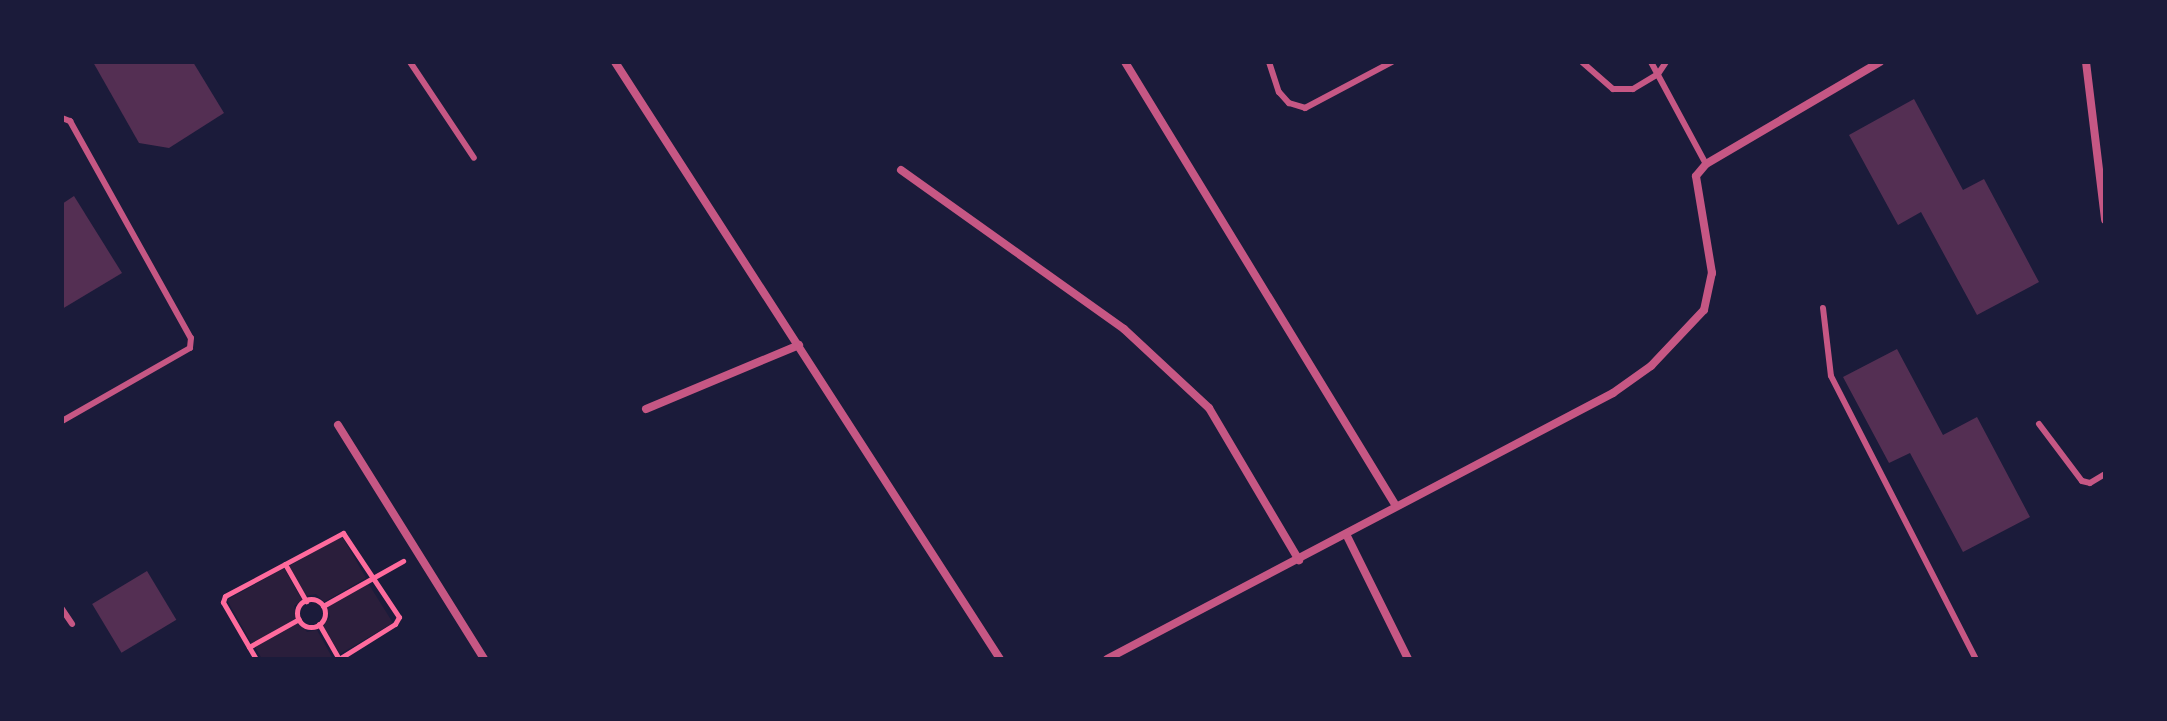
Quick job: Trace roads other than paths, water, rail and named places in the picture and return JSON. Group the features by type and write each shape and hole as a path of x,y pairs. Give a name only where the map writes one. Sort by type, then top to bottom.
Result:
{"street":[{"path":"615,62 1000,659"},
{"path":"1125,62 1396,506"},
{"path":"1107,659 1613,393 1689,330 1704,310 1712,273 1696,176 1706,164 1880,62"},
{"path":"2086,62 2105,220"},
{"path":"901,170 1124,329 1209,408 1299,560"},
{"path":"646,409 799,345"},
{"path":"338,425 484,659"},
{"path":"1346,534 1408,659"}],"lane":[{"path":"410,62 474,158"},
{"path":"1269,62 1279,92 1289,103 1312,108 1392,62"},
{"path":"1582,62 1613,89 1633,89 1658,74 1666,62"},
{"path":"1651,62 1706,164"},
{"path":"62,118 70,121 191,338 190,348 62,421"},
{"path":"1823,308 1831,376 1976,659"},
{"path":"2039,424 2082,481 2090,483 2105,474"},
{"path":"62,609 72,624"}]}
